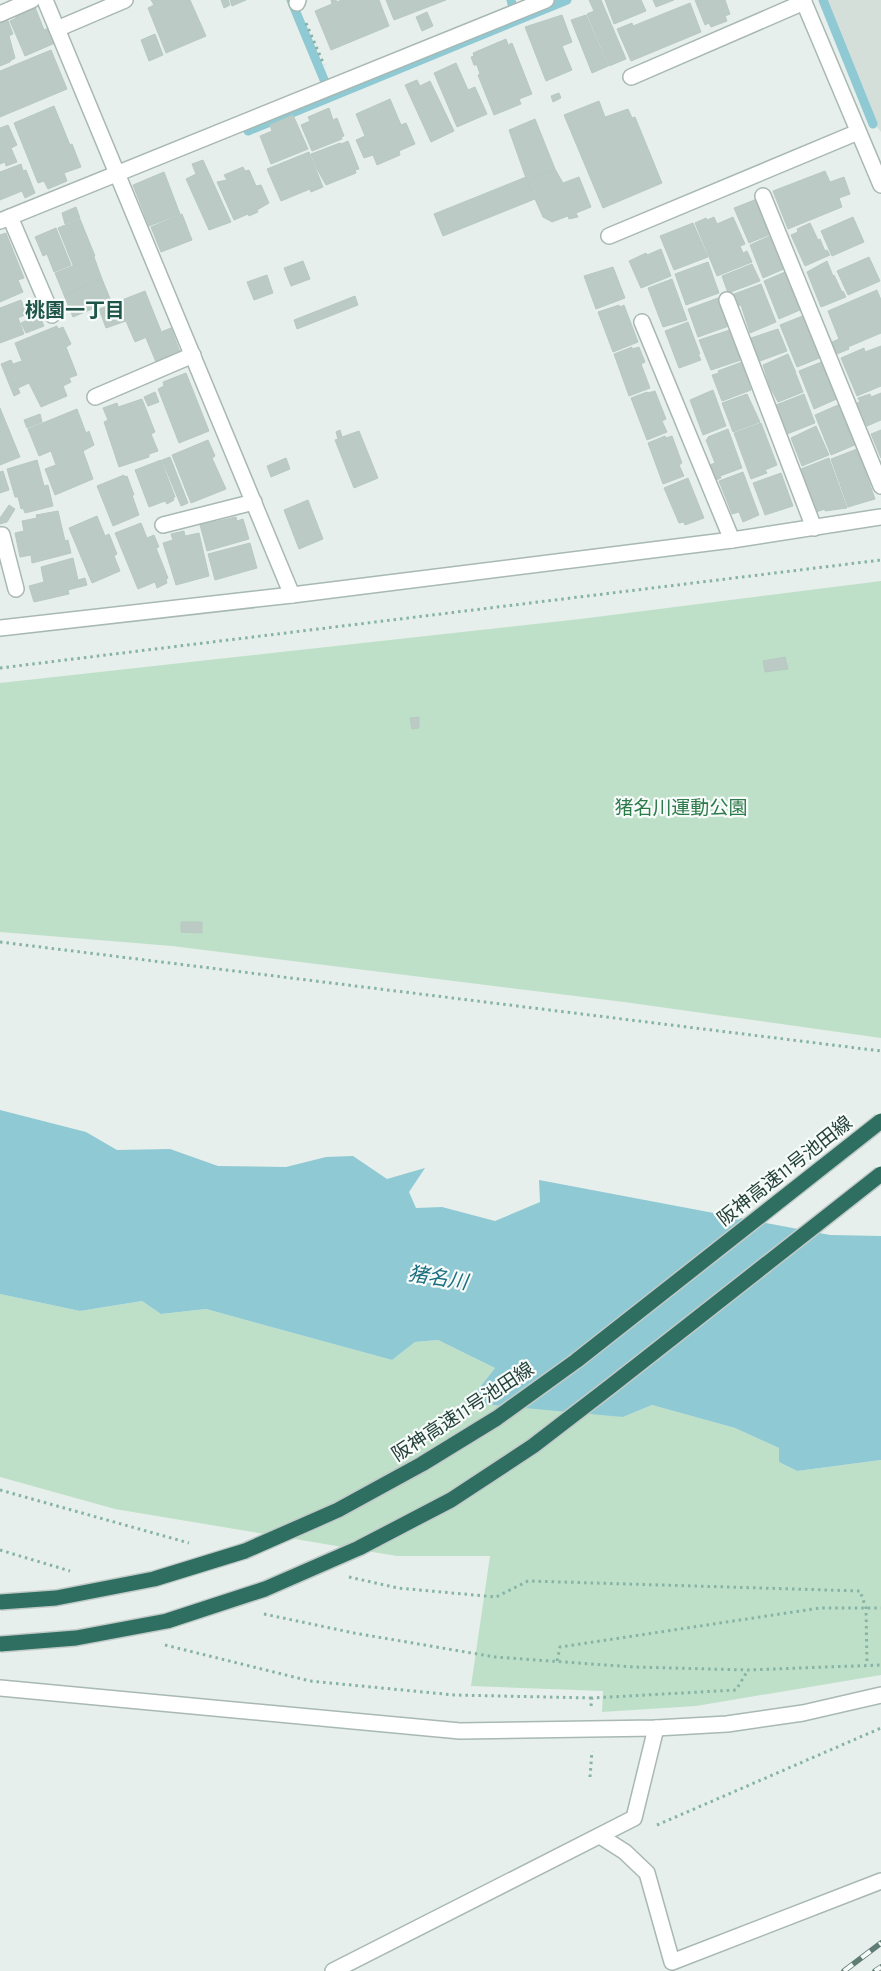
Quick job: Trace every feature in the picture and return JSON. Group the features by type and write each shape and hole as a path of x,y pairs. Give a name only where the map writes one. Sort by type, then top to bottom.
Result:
{"highway":[{"name":"阪神高速11号池田線","path":"0,1602 56,1598 154,1579 244,1551 338,1510 422,1464 505,1412 576,1361 881,1121"},
{"path":"0,1644 76,1638 167,1621 265,1589 359,1548 450,1500 533,1446 881,1174"}],"street":[{"path":"0,14 32,0"},
{"path":"45,0 292,595"},
{"path":"57,29 125,0"},
{"path":"52,315 5,219 333,87 524,4 546,0"},
{"path":"631,77 804,1 858,132 874,151 881,185"},
{"path":"609,236 858,132"},
{"path":"763,196 881,486"},
{"path":"727,300 814,528"},
{"path":"642,322 732,540"},
{"path":"95,397 192,355"},
{"path":"163,525 254,502"},
{"path":"0,628 292,595 732,540 881,517"},
{"path":"0,536 2,535 16,589"},
{"path":"0,1688 460,1731 656,1728 727,1724 803,1713 881,1695"},
{"path":"333,1971 634,1818 656,1728"},
{"path":"600,1836 625,1852 647,1873 672,1962 881,1881"}],"path":[{"path":"298,2 333,87"},
{"path":"0,668 881,560"},
{"path":"0,942 881,1051"},
{"path":"0,1490 195,1545"},
{"path":"0,1550 79,1574"},
{"path":"340,1576 398,1588 496,1597 528,1582 860,1591 866,1608 867,1666"},
{"path":"557,1661 560,1647 820,1608 881,1608"},
{"path":"259,1613 354,1633 476,1654 557,1661 633,1667 748,1670 881,1665"},
{"path":"161,1644 310,1681 454,1695 592,1698 736,1690 748,1670"},
{"path":"591,1712 592,1698"},
{"path":"634,1818 654,1826 881,1728"},
{"path":"590,1778 592,1751"}],"shaded area":[{"path":"825,0 881,0 881,132 877,127"}],"green space":[{"name":"猪名川運動公園","path":"881,581 881,1038 624,1002 172,946 0,932 0,683 580,619"},
{"path":"0,1294 80,1311 142,1301 161,1314 206,1309 392,1360 415,1342 438,1340 495,1368 476,1392 623,1417 652,1405 735,1428 779,1448 779,1462 797,1471 881,1460 881,1675 696,1706 602,1712 603,1691 471,1686 490,1556 397,1556 115,1509 0,1477"}],"water":[{"name":"猪名川","path":"0,1110 86,1132 117,1150 170,1149 218,1166 286,1167 326,1157 353,1156 387,1179 425,1168 409,1192 416,1208 442,1207 495,1221 540,1202 539,1180 830,1235 881,1236 881,1460 797,1471 779,1462 779,1448 735,1428 652,1405 623,1417 482,1404 476,1392 495,1368 438,1340 415,1342 392,1360 206,1309 161,1314 142,1301 80,1311 0,1294"}],"building":[{"path":"151,0 190,0 206,36 166,53 148,8 154,5"},
{"path":"221,0 228,0 230,5 224,8"},
{"path":"230,0 246,0 232,6"},
{"path":"331,0 336,0 337,2 341,0 379,0 389,26 331,50 315,11 332,4"},
{"path":"386,0 446,0 394,20"},
{"path":"589,0 601,0 626,59 609,66 587,14 594,11"},
{"path":"605,0 641,0 646,11 614,24"},
{"path":"653,0 674,0 656,7"},
{"path":"695,0 725,0 730,14 725,16 727,21 711,27 709,23 705,25"},
{"path":"690,3 701,32 631,61 617,29 632,23 633,26"},
{"path":"35,7 44,30 49,28 55,43 25,56 10,21 16,18 15,15"},
{"path":"427,12 433,26 422,31 416,17"},
{"path":"562,15 572,42 562,46 572,70 546,81 525,27"},
{"path":"586,15 608,66 592,73 571,20"},
{"path":"7,18 13,34 9,36 15,58 0,66 0,20"},
{"path":"155,34 163,55 149,61 141,40"},
{"path":"506,39 508,45 512,43 532,94 519,99 521,104 494,115 478,75 480,74 477,65 474,65 471,57 474,56 473,53"},
{"path":"51,50 67,89 0,117 0,71"},
{"path":"456,63 468,90 475,87 487,114 457,127 434,73"},
{"path":"417,80 420,86 430,81 454,131 431,142 405,85"},
{"path":"559,93 561,98 553,102 551,96"},
{"path":"390,99 401,125 406,123 415,144 399,151 400,155 377,165 373,155 364,158 356,140 365,136 356,114"},
{"path":"599,101 605,117 628,109 632,118 635,117 662,183 603,208 564,115"},
{"path":"54,106 81,167 64,173 67,181 48,189 44,181 38,183 14,123"},
{"path":"329,108 333,120 337,118 344,136 341,137 342,139 312,151 301,125 310,121 308,117"},
{"path":"293,115 308,149 271,164 260,136 272,131 270,125"},
{"path":"535,119 555,169 527,181 509,130"},
{"path":"8,125 17,145 11,148 17,162 6,166 5,162 0,164 0,128"},
{"path":"348,141 359,169 355,170 356,173 326,185 311,154"},
{"path":"309,152 323,187 311,192 310,189 281,201 267,169"},
{"path":"203,160 231,222 209,230 186,179 196,174 192,164"},
{"path":"21,164 23,171 26,170 35,193 25,198 22,191 0,200 0,172"},
{"path":"243,167 245,171 249,170 256,186 261,185 269,203 257,210 258,212 234,220 217,182 227,180 224,175"},
{"path":"555,169 563,183 579,177 591,207 576,213 578,217 569,219 568,216 552,222 543,217 527,181"},
{"path":"825,171 830,182 844,177 850,194 839,198 842,207 788,229 773,191"},
{"path":"164,172 180,214 149,226 133,185"},
{"path":"526,177 535,199 443,236 434,214"},
{"path":"757,199 771,234 749,243 734,208"},
{"path":"76,207 80,218 65,224 62,213"},
{"path":"182,214 192,240 161,252 151,227"},
{"path":"714,217 717,224 733,217 745,244 740,246 743,253 747,251 752,262 717,276 695,223"},
{"path":"853,217 864,242 832,256 821,231"},
{"path":"80,219 95,256 73,265 58,228"},
{"path":"693,223 708,257 674,270 660,236"},
{"path":"810,223 818,240 820,239 825,251 827,250 830,255 805,266 791,235 798,232 797,229"},
{"path":"56,228 71,265 54,272 47,254 43,256 35,237"},
{"path":"6,233 24,278 18,280 23,292 0,302 0,235"},
{"path":"772,235 786,268 763,278 750,245"},
{"path":"661,249 671,276 641,288 629,261 646,253 647,255"},
{"path":"94,257 102,279 64,295 55,273"},
{"path":"869,257 880,281 848,295 837,271"},
{"path":"303,261 310,279 291,286 284,268"},
{"path":"827,261 833,276 846,297 821,307 807,272"},
{"path":"708,262 719,293 686,305 675,274"},
{"path":"752,264 760,281 728,293 722,276"},
{"path":"613,267 625,298 596,309 584,276"},
{"path":"785,272 800,310 779,319 764,281"},
{"path":"267,275 273,293 254,300 247,282"},
{"path":"102,279 111,301 73,317 64,295"},
{"path":"672,279 687,320 663,327 648,288"},
{"path":"761,284 776,322 750,333 741,305 738,306 734,294"},
{"path":"877,290 881,300 881,333 848,347 849,349 837,354 832,342 839,339 828,311"},
{"path":"145,291 161,331 135,342 126,321 106,328 99,309"},
{"path":"355,296 358,305 297,329 294,320"},
{"path":"718,298 729,326 698,337 688,309"},
{"path":"21,300 27,314 18,318 24,334 0,343 0,308"},
{"path":"619,305 620,307 624,305 638,342 613,352 598,312"},
{"path":"39,315 44,326 26,333 21,323"},
{"path":"805,315 822,357 797,367 780,325"},
{"path":"688,322 701,360 679,368 665,331"},
{"path":"57,326 58,329 63,327 71,344 66,347 77,375 69,378 71,382 63,386 67,396 41,407 29,383 18,388 20,393 14,396 1,364 11,360 13,364 22,361 15,343"},
{"path":"171,328 180,352 156,362 146,338"},
{"path":"778,329 787,351 760,361 751,338"},
{"path":"730,330 741,360 711,370 699,340"},
{"path":"881,346 881,386 857,396 841,358 864,348 865,352"},
{"path":"632,347 632,349 639,347 645,362 641,364 650,388 629,396 614,354"},
{"path":"788,354 796,373 769,384 763,365"},
{"path":"824,361 839,398 814,409 799,371"},
{"path":"742,362 751,390 722,401 712,375"},
{"path":"186,373 209,431 179,443 158,389 164,386 163,382"},
{"path":"796,374 803,392 778,402 769,385"},
{"path":"713,390 726,426 703,435 690,400"},
{"path":"655,391 666,419 662,421 667,432 647,440 631,398"},
{"path":"155,392 159,402 148,406 144,397"},
{"path":"881,393 881,420 867,426 857,403 860,402 858,398 870,394 871,397"},
{"path":"747,394 760,422 733,432 722,403"},
{"path":"804,394 815,423 787,434 776,405"},
{"path":"142,399 155,432 151,434 158,451 149,454 149,457 119,467 104,422 108,420 103,408 117,403 118,407"},
{"path":"838,405 857,444 831,455 815,415"},
{"path":"0,408 20,457 0,465"},
{"path":"77,409 86,433 89,431 94,445 83,451 93,479 55,495 45,469 56,465 51,451 39,456 28,429"},
{"path":"40,414 42,422 27,428 24,420"},
{"path":"761,423 777,465 765,470 767,473 751,479 734,433"},
{"path":"816,426 829,455 802,466 791,438"},
{"path":"728,429 742,468 720,476 721,478 716,480 710,465 715,463 706,440 708,437"},
{"path":"340,430 342,437 359,431 378,478 354,488 335,440 338,439 336,432"},
{"path":"881,430 881,458 871,434"},
{"path":"665,436 666,438 672,436 682,463 679,465 684,476 663,484 648,443"},
{"path":"208,440 215,456 212,458 226,489 191,503 172,455"},
{"path":"857,449 875,499 848,507 831,459"},
{"path":"170,457 188,503 181,506 162,460"},
{"path":"286,458 290,469 271,477 267,466"},
{"path":"829,458 847,508 825,511 825,509 816,512 801,469"},
{"path":"37,460 44,486 48,485 53,506 25,513 23,508 21,509 18,497 15,497 7,469"},
{"path":"161,460 175,497 173,498 174,500 167,504 165,501 149,507 135,470"},
{"path":"3,471 9,490 0,493 0,472"},
{"path":"743,472 759,515 743,522 739,512 732,514 719,481"},
{"path":"781,473 793,506 765,515 753,483"},
{"path":"124,475 124,477 127,476 139,515 113,526 97,486"},
{"path":"688,478 704,518 685,525 684,522 679,523 664,488"},
{"path":"308,500 323,539 299,549 284,510"},
{"path":"9,505 15,509 7,522 0,524 0,518"},
{"path":"58,511 65,541 68,540 71,553 32,563 31,555 20,557 15,533 24,531 22,521 37,518 36,515"},
{"path":"97,516 105,536 109,534 117,554 114,556 120,571 92,583 69,528"},
{"path":"236,517 237,521 243,519 249,539 207,551 200,525"},
{"path":"141,523 147,538 154,535 159,547 156,548 168,578 166,580 167,583 157,588 155,582 138,589 115,533"},
{"path":"184,531 185,536 199,533 209,576 176,585 163,543 173,540 171,534"},
{"path":"250,543 257,568 215,580 208,554"},
{"path":"73,558 78,580 85,578 87,585 68,590 69,594 34,602 29,586 44,582 41,567"},
{"path":"785,657 788,669 765,672 763,661"},
{"path":"419,717 419,728 412,729 410,718"},
{"path":"181,922 202,922 202,933 181,932"}],"waterway":[{"path":"291,0 325,82"},
{"path":"511,0 512,4"},
{"path":"248,131 567,0"},
{"path":"823,0 873,124"}],"railway":[{"path":"844,1971 881,1943"},
{"path":"875,1971 881,1967"}],"district":[{"name":"桃園一丁目","path":"75,310"}]}
